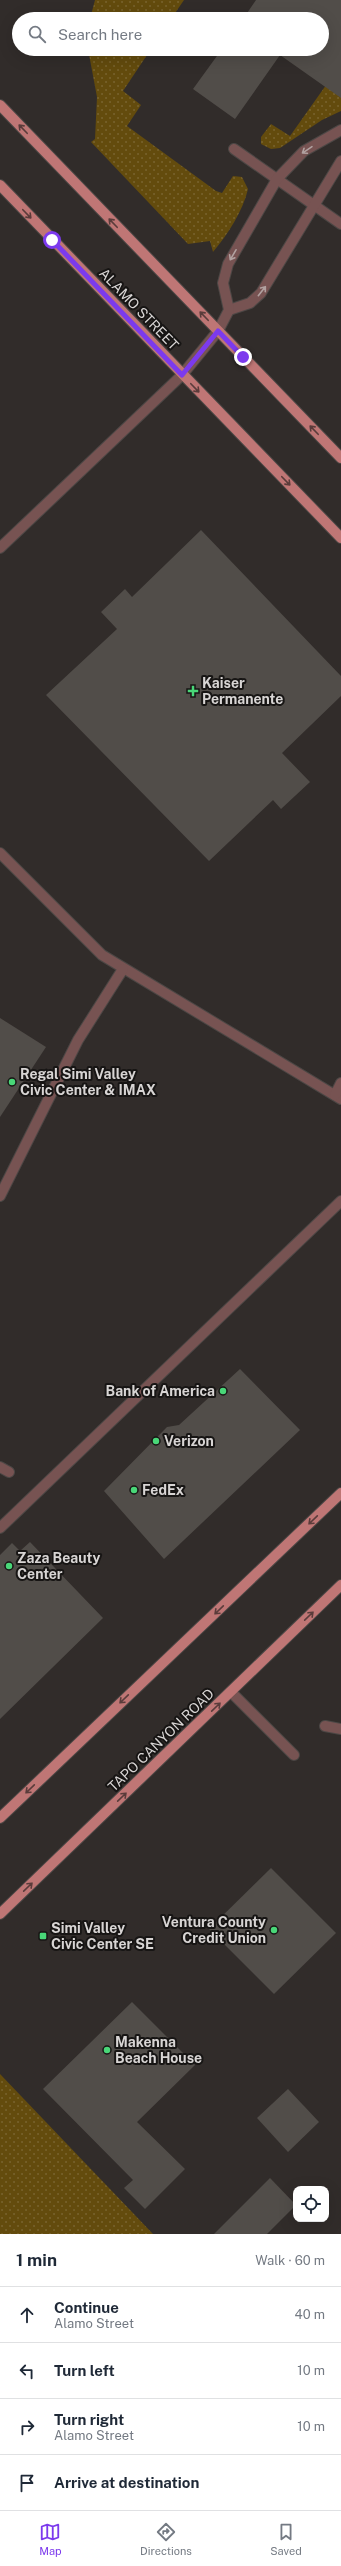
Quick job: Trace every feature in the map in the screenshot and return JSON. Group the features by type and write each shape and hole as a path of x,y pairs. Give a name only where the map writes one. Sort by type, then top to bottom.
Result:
{"main road":[{"path":"0,105 341,458"},
{"name":"ALAMO STREET","path":"0,185 341,538"},
{"path":"0,1818 341,1493"},
{"name":"TAPO CANYON ROAD","path":"0,1914 341,1585"}],"lane":[{"path":"0,548 182,375 218,331 229,310 223,283 228,264 277,179 304,151 341,130"},
{"path":"234,150 277,179 314,207 341,224"},
{"path":"229,310 250,303 261,293 341,161"},
{"path":"0,854 102,955 338,1097 341,1084"},
{"path":"0,1196 78,1040 123,969"},
{"path":"0,1528 341,1201"},
{"path":"231,1692 294,1755"},
{"path":"324,1726 341,1729"}],"shaded area":[{"path":"95,0 184,0 176,12 92,12"},
{"path":"89,56 146,56 123,91 141,105 127,126 216,191 222,193 233,176 242,177 248,189 243,206 224,238 213,252 210,241 188,244 91,142 95,139 97,97"},
{"path":"341,64 341,111 322,120 280,148 271,149 261,144 261,137 271,124 290,136"},
{"path":"0,2074 153,2234 0,2234"}],"building":[{"path":"256,0 341,0 341,98 281,56 329,56 329,12 248,12"},
{"path":"217,56 279,56 235,119 193,89"},
{"path":"201,530 341,676 341,696 282,753 310,782 281,809 273,800 209,861 46,695 117,629 101,612 125,589 132,597"},
{"name":"Regal Simi Valley Civic Center & IMAX","path":"0,1018 46,1047 0,1117"},
{"path":"240,1369 300,1430 164,1559 104,1491 167,1427 179,1425"},
{"path":"30,1542 103,1618 0,1719 0,1555 12,1543 20,1551"},
{"path":"271,1868 336,1933 274,1994 209,1929"},
{"path":"132,2002 195,2065 137,2122 185,2169 145,2209 124,2188 133,2180 43,2089"},
{"path":"288,2089 319,2122 288,2152 257,2118"},
{"path":"270,2178 293,2202 293,2208 267,2234 214,2234"}],"place":[{"name":"Kaiser Permanente","path":"193,691"},
{"name":"Regal Simi Valley Civic Center & IMAX","path":"12,1082"},
{"name":"Bank of America","path":"223,1391"},
{"name":"Verizon","path":"156,1441"},
{"name":"FedEx","path":"134,1490"},
{"name":"Zaza Beauty Center","path":"9,1566"},
{"name":"Ventura County Credit Union","path":"274,1930"},
{"name":"Simi Valley Civic Center SE","path":"43,1936"},
{"name":"Makenna Beach House","path":"107,2050"}],"route":[{"path":"52,240 182,375 218,331 243,357"}]}
